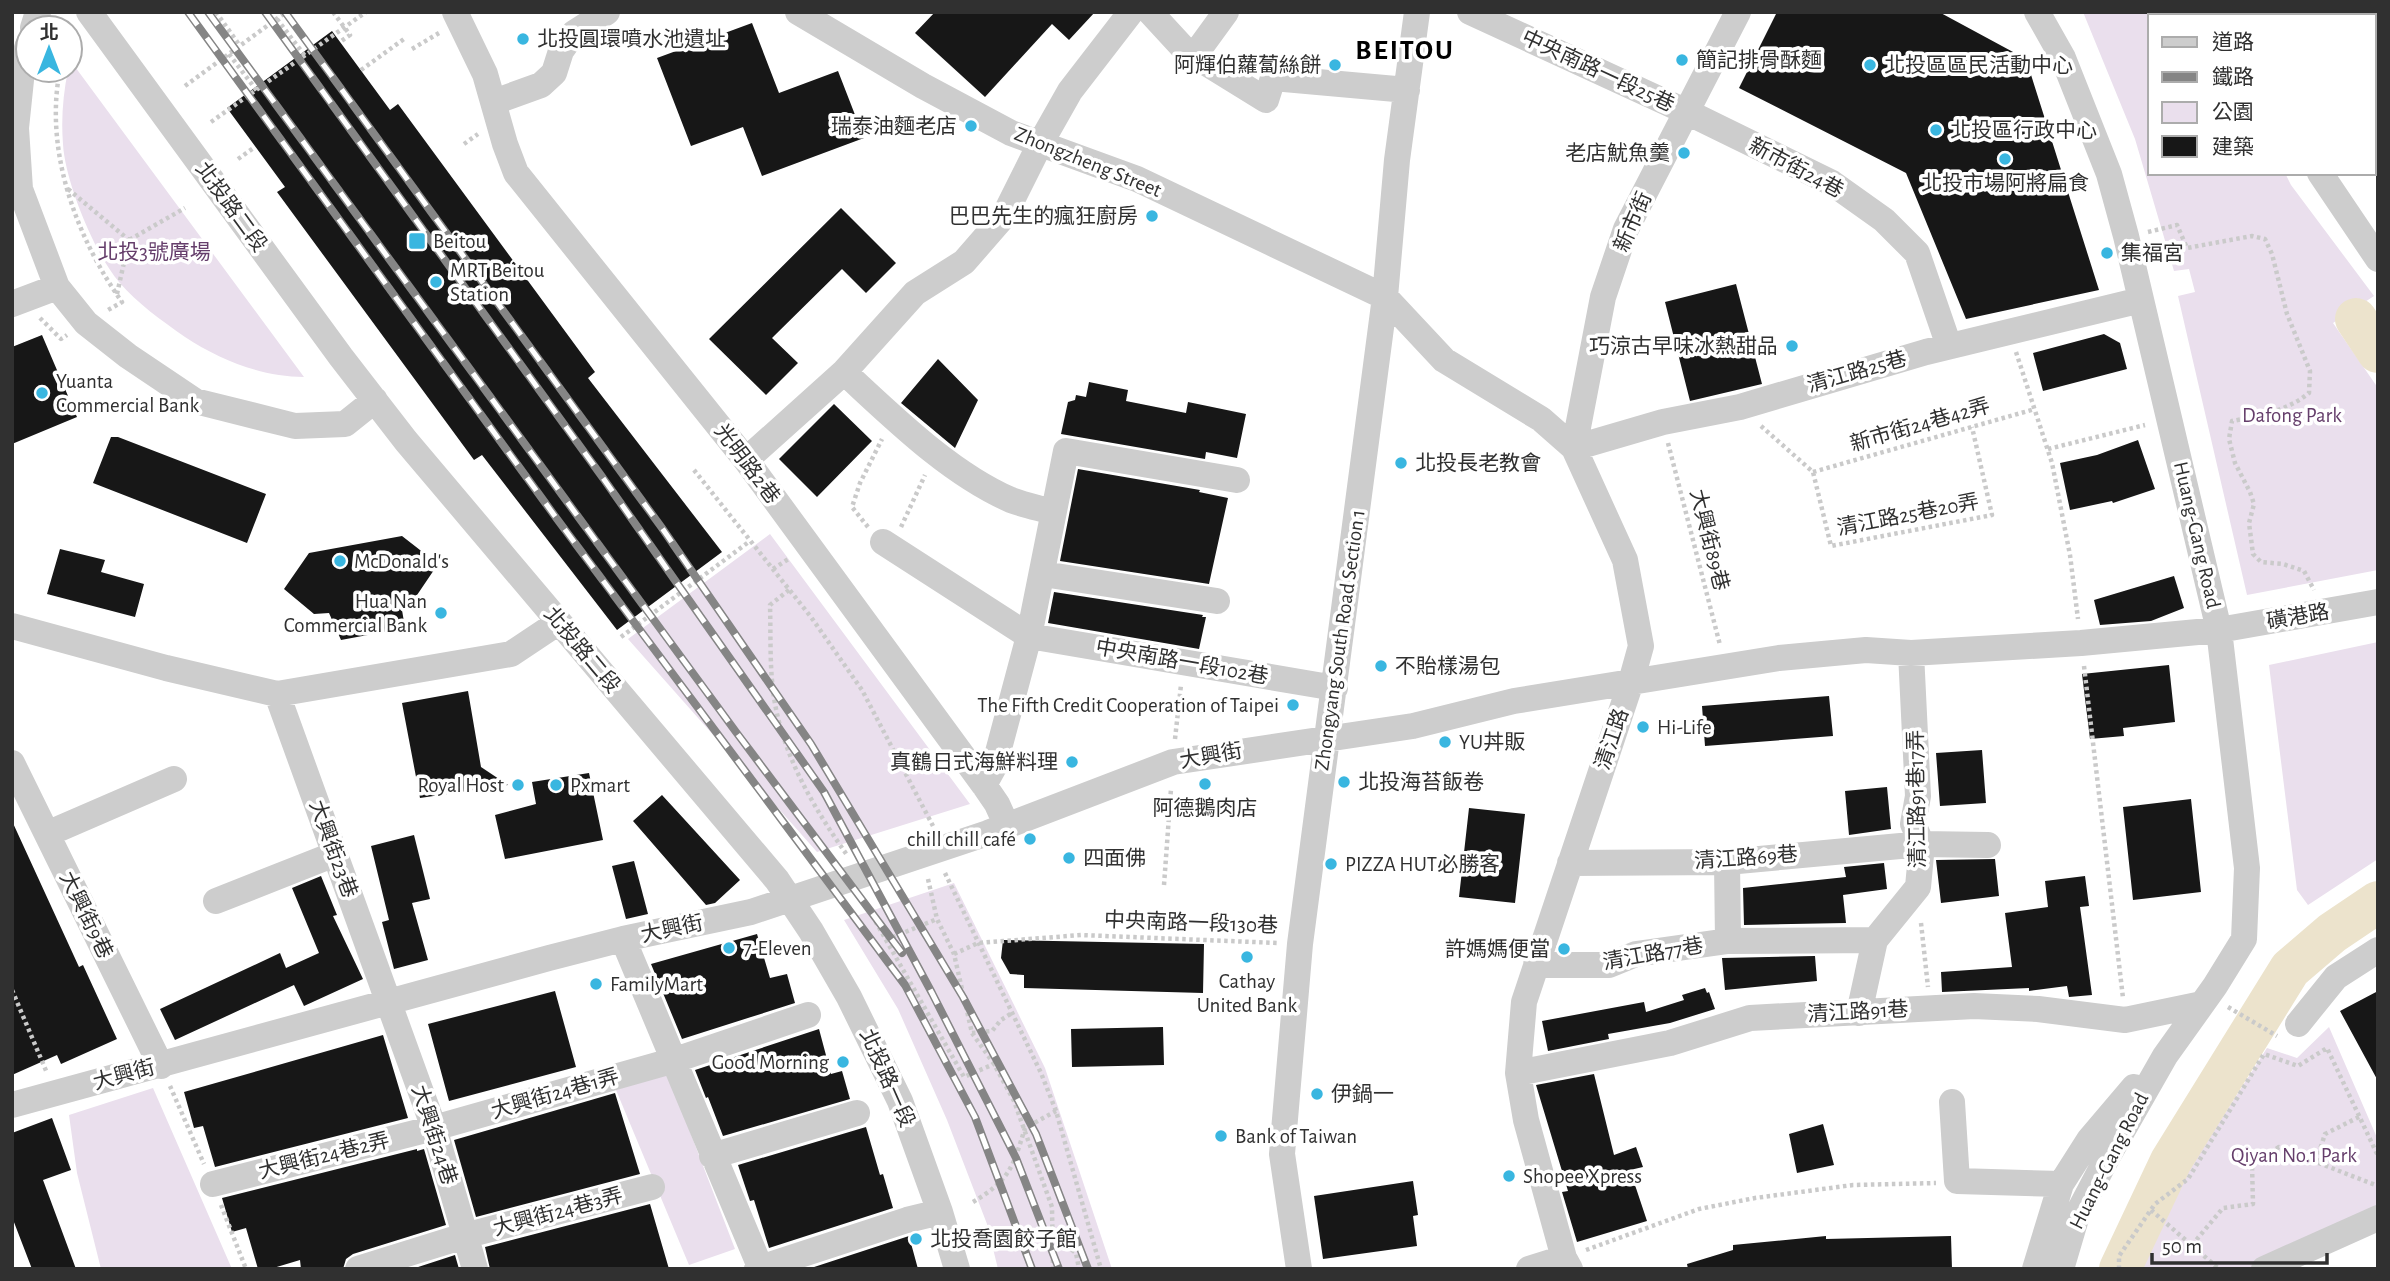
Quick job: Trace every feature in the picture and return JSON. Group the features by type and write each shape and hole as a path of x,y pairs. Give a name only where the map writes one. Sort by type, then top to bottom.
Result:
{"street":[{"name":"北投路二段","path":"89,12 406,441 777,880 790,899"},
{"path":"494,102 541,85 554,73 561,51 574,33 607,12"},
{"name":"Zhongzheng Street","path":"798,12 923,86 1012,133 1137,179 1385,297"},
{"path":"746,460 844,372 915,293 964,262 1004,216 1070,91 1131,12"},
{"path":"1150,12 1185,50 1266,100 1273,78 1407,90"},
{"path":"1194,56 1226,12"},
{"name":"Zhongyang South Road Section 1","path":"1299,1269 1282,1154 1300,944 1385,297 1397,160 1417,12"},
{"name":"中央南路一段25巷","path":"1470,12 1687,112"},
{"name":"新市街","path":"1574,448 1601,309 1626,229 1738,12"},
{"name":"Huang-Gang Road","path":"2035,1269 2061,1184 2089,1140 2127,1095 2214,1005 2244,939 2247,868 2219,630 2126,236 2109,174 2063,58 2037,12"},
{"name":"光明路2巷","path":"447,22 485,74 516,173 746,460 984,785 1007,825"},
{"path":"21,84 16,128 20,215 57,287 86,323 128,356 195,401 295,426 345,424 375,400"},
{"name":"新市街24巷","path":"1687,112 1832,183 1884,220 1917,253 1949,346"},
{"path":"2321,175 2378,259"},
{"path":"22,310 57,287"},
{"name":"清江路","path":"1385,297 1444,360 1541,419 1574,448 1625,560 1641,646 1524,1002 1518,1073 1526,1120 1567,1263"},
{"name":"清江路25巷","path":"1574,448 1663,422 1740,407 1949,346 2141,300"},
{"path":"844,372 894,418 964,474 1012,500 1053,512"},
{"path":"984,785 994,768 1029,636 1066,451 1237,480"},
{"name":"中央南路一段102巷","path":"888,545 1029,636 1335,688"},
{"path":"1043,574 1217,601"},
{"name":"磺港路","path":"1725,665 1866,650 1911,653 2081,643 2219,630 2378,602"},
{"path":"12,625 166,668 277,694 511,654 559,622"},
{"name":"清江路91巷17弄","path":"1859,1013 1875,940 1918,887 1922,844 1913,824 1918,796 1911,653"},
{"name":"大興街","path":"12,1105 623,939 751,912 1007,825 1173,762 1413,726 1514,701 1725,665"},
{"name":"大興街23巷","path":"277,694 389,1003"},
{"name":"大興街9巷","path":"12,763 161,1066"},
{"path":"47,835 174,779"},
{"name":"清江路69巷","path":"1570,863 1727,862 1922,844 1988,845"},
{"path":"216,901 335,854"},
{"name":"清江路77巷","path":"1727,862 1728,941"},
{"name":"北投路一段","path":"790,899 849,997 901,1101 957,1269"},
{"path":"623,939 759,1268 907,1220 940,1212"},
{"name":"清江路77巷","path":"1536,965 1609,965 1636,954 1728,941 1875,940"},
{"path":"2287,1030 2336,977 2378,950"},
{"name":"大興街24巷","path":"389,1003 434,1128 475,1269"},
{"name":"清江路91巷","path":"1518,1073 1670,1043 1750,1018 1974,1006 2038,1009 2125,1020 2214,1005"},
{"name":"大興街24巷1弄","path":"434,1128 675,1060 808,1015"},
{"name":"Huang-Gang Road","path":"2061,1269 2077,1215 2165,1056"},
{"path":"1952,1102 1957,1181 2061,1184"},
{"path":"712,1156 857,1113"},
{"name":"大興街24巷2弄","path":"213,1184 434,1128"},
{"name":"大興街24巷3弄","path":"358,1269 464,1236 652,1188"},
{"path":"2264,1269 2378,1218"},
{"path":"1529,1269 1567,1263"}],"path":[{"path":"216,12 240,46"},
{"path":"185,86 286,12"},
{"path":"333,12 350,35 340,42"},
{"path":"211,122 366,12"},
{"path":"277,19 305,56"},
{"path":"412,49 447,22"},
{"path":"361,70 404,39"},
{"path":"229,54 257,91"},
{"path":"57,84 57,135 67,188 83,235 122,302"},
{"path":"464,144 479,134"},
{"path":"238,159 255,147"},
{"path":"67,188 129,240"},
{"path":"117,295 129,240 186,208"},
{"path":"2126,236 2177,225 2187,248 2252,236 2265,239 2272,254 2287,314 2310,371 2309,393 2299,401 2263,415 2232,421 2229,439 2235,463 2254,504 2249,523 2253,554 2261,562 2283,564 2304,571 2327,612"},
{"path":"22,310 45,322 61,338"},
{"path":"2009,331 2048,449 2070,555 2125,1020"},
{"path":"1740,407 1813,472"},
{"name":"新市街24巷42弄","path":"1813,472 2035,409"},
{"path":"894,418 875,449 852,507 888,545 936,452"},
{"path":"2048,449 2170,418"},
{"name":"大興街89巷","path":"1663,422 1725,665"},
{"name":"清江路25巷20弄","path":"1813,472 1831,546 1992,515 1972,426"},
{"path":"694,470 789,589 862,690 933,826"},
{"path":"621,636 750,541"},
{"path":"773,569 792,556"},
{"path":"789,589 770,605 776,709 804,789 847,856"},
{"path":"1164,885 1183,663"},
{"path":"945,873 1041,1073 1056,1111 1101,1269"},
{"path":"929,879 937,919 954,954 972,1033 994,1064 1014,1101 1052,1207 1053,1269"},
{"path":"1918,887 1930,1008"},
{"path":"865,903 964,1077 994,1064"},
{"path":"886,940 937,919"},
{"name":"中央南路一段130巷","path":"978,943 1081,935 1300,944"},
{"path":"954,954 978,943"},
{"path":"12,990 56,1093"},
{"path":"2214,1005 2287,1030"},
{"path":"972,1033 992,1031 1001,1020 1012,1013"},
{"path":"2119,1269 2119,1256 2155,1204 2188,1178 2263,1054 2298,1066 2327,1048 2378,1156"},
{"path":"973,1202 995,1189 1013,1168 1025,1128 1056,1111"},
{"path":"2316,1162 2325,1134 2359,1117"},
{"path":"2192,1245 2223,1208 2253,1204 2252,1164 2280,1147 2378,1186"},
{"path":"1567,1263 1699,1209 1853,1185 1957,1181"},
{"path":"2151,1210 2220,1269"},
{"path":"1054,1237 1076,1253 1079,1269"}],"green space":[{"name":"Dafong Park","path":"2083,12 2247,12 2248,14 2148,14 2148,175 2286,175 2374,296 2333,323 2378,388 2378,570 2247,595 2178,296 2195,292 2189,269 2174,271 2135,139"},
{"name":"北投3號廣場","path":"84,79 304,377 273,374 227,360 167,324 142,305 119,282 91,236 69,178 62,135 65,84 84,84"},
{"path":"770,534 970,804 817,852 628,639"},
{"path":"2378,642 2378,859 2308,905 2297,890 2269,665"},
{"path":"954,883 1045,1068 1112,1269 998,1269 987,1224 947,1120 898,1009 844,920"},
{"name":"Qiyan No.1 Park","path":"2329,1027 2378,1140 2378,1206 2252,1269 2133,1269 2164,1208 2267,1048 2297,1058"},
{"path":"667,1072 735,1249 689,1265 616,1090"},
{"path":"153,1088 232,1269 101,1269 77,1173 69,1115"}],"building":[{"path":"935,12 1095,12 1069,40 1052,24 985,97 915,33"},
{"name":"北投區行政中心","path":"1777,12 1939,12 2026,59 2099,290 1966,319 1906,173 1739,88"},
{"path":"752,23 779,93 838,71 864,138 762,176 743,127 691,146 657,58"},
{"name":"MRT Beitou Station","path":"332,31 390,110 398,104 595,372 588,378 722,552 617,630 482,455 474,460 277,192 285,187 227,108"},
{"path":"841,208 896,263 866,293 842,269 772,338 798,363 766,395 709,339"},
{"path":"1736,284 1762,384 1690,401 1665,302"},
{"path":"2104,334 2120,343 2127,369 2043,391 2033,353"},
{"path":"42,335 77,417 12,444 12,347"},
{"path":"938,359 978,400 955,448 901,403"},
{"path":"1089,382 1128,390 1126,401 1186,413 1188,402 1246,414 1237,458 1206,452 1205,459 1061,434 1068,402 1075,400 1076,395 1086,397"},
{"path":"834,404 872,441 817,497 779,459"},
{"path":"111,437 118,437 266,494 247,543 93,483"},
{"path":"2138,440 2155,489 2113,503 2112,501 2070,510 2060,463 2097,455"},
{"path":"1078,469 1200,490 1199,492 1228,498 1209,584 1060,561"},
{"path":"402,536 438,564 413,601 401,604 405,628 341,640 329,613 314,614 284,589 309,553"},
{"path":"60,549 105,560 101,572 144,584 135,617 47,594"},
{"path":"2174,576 2184,608 2151,621 2100,625 2094,600"},
{"path":"1054,592 1203,615 1202,617 1206,617 1199,649 1048,623"},
{"path":"2169,665 2175,722 2123,728 2124,736 2090,739 2082,674"},
{"path":"468,691 481,767 508,785 420,798 402,703"},
{"path":"1829,696 1833,736 1705,746 1702,706"},
{"path":"1982,750 1986,803 1940,806 1936,753"},
{"path":"589,773 603,840 505,859 495,815 536,804 532,782"},
{"path":"1887,787 1891,829 1849,835 1845,791"},
{"path":"662,795 740,880 715,903 706,905 633,821"},
{"path":"2191,799 2201,892 2133,900 2123,807"},
{"path":"1469,808 1525,814 1515,903 1459,897"},
{"path":"12,821 79,967 83,965 117,1039 61,1064 57,1055 12,1075"},
{"path":"414,835 430,899 412,903 428,960 394,969 382,922 389,920 371,846"},
{"path":"1995,859 1999,896 1941,903 1936,860"},
{"path":"634,861 648,914 626,919 612,866"},
{"path":"1884,863 1887,889 1843,895 1846,923 1744,925 1743,888 1846,877 1844,867"},
{"path":"321,876 337,915 333,916 363,979 304,1006 294,985 175,1040 160,1009 280,953 286,968 319,953 292,888"},
{"path":"2085,876 2089,906 2080,907 2092,995 2069,997 2067,986 2029,991 2029,988 1942,992 1941,972 2012,967 2005,913 2048,907 2045,881"},
{"path":"757,934 770,978 787,974 795,1003 682,1039 651,964"},
{"path":"1003,940 1204,944 1203,993 1024,988 1024,975 1010,974 1001,958"},
{"path":"1815,956 1817,981 1725,990 1722,958"},
{"path":"1705,988 1715,1009 1670,1023 1608,1034 1609,1039 1548,1051 1542,1021 1644,1002 1646,1012 1684,1000 1682,995"},
{"path":"555,991 576,1067 449,1101 428,1024"},
{"path":"2378,991 2378,1081 2340,1011"},
{"path":"1163,1027 1164,1065 1072,1067 1071,1029"},
{"path":"819,1029 831,1074 842,1071 850,1099 723,1136 695,1070"},
{"path":"383,1035 408,1118 215,1167 203,1126 194,1128 184,1092"},
{"path":"1594,1074 1614,1155 1636,1147 1643,1167 1630,1170 1647,1221 1577,1242 1562,1192 1568,1191 1536,1085"},
{"path":"615,1093 640,1174 476,1217 454,1140"},
{"path":"52,1118 71,1170 43,1180 76,1269 32,1269 12,1217 12,1133"},
{"path":"1823,1124 1834,1165 1797,1173 1789,1134"},
{"path":"866,1127 893,1208 769,1248 754,1200 750,1201 738,1165"},
{"path":"424,1149 446,1225 353,1254 346,1259 343,1269 301,1269 300,1260 270,1269 258,1269 246,1228 232,1232 222,1198"},
{"path":"1413,1181 1418,1215 1413,1216 1417,1246 1323,1259 1314,1196"},
{"path":"650,1204 669,1269 490,1269 485,1247"},
{"path":"909,1236 918,1269 808,1269"},
{"path":"1826,1236 1826,1239 1951,1236 1952,1269 1688,1269 1687,1264 1733,1250 1733,1245"},
{"path":"455,1255 459,1269 412,1269"}],"waterway":[{"path":"2356,319 2378,352"},
{"path":"2120,1269 2171,1161 2290,969 2332,933 2378,902"}],"railway":[{"path":"188,12 557,519 905,985 975,1117 1032,1269"},
{"path":"208,12 736,732 902,953"},
{"path":"265,12 603,478 824,792 932,993 1016,1158 1059,1269"},
{"path":"285,12 662,528 811,744 963,997 1036,1134 1088,1269"}],"place":[{"name":"北投圓環噴水池遺址","path":"523,39"},
{"name":"簡記排骨酥麵","path":"1682,60"},
{"name":"阿輝伯蘿蔔絲餅","path":"1335,65"},
{"name":"北投區區民活動中心","path":"1870,65"},
{"name":"瑞泰油麵老店","path":"971,126"},
{"name":"北投區行政中心","path":"1936,130"},
{"name":"老店魷魚羹","path":"1684,153"},
{"name":"北投市場阿將扁食","path":"2005,159"},
{"name":"巴巴先生的瘋狂廚房","path":"1152,216"},
{"name":"Beitou","path":"417,241"},
{"name":"集福宮","path":"2107,253"},
{"name":"MRT Beitou Station","path":"436,282"},
{"name":"巧涼古早味冰熱甜品","path":"1792,346"},
{"name":"Yuanta Commercial Bank","path":"42,393"},
{"name":"北投長老教會","path":"1401,463"},
{"name":"McDonald's","path":"340,561"},
{"name":"Hua Nan Commercial Bank","path":"441,613"},
{"name":"不貽樣湯包","path":"1381,666"},
{"name":"The Fifth Credit Cooperation of Taipei","path":"1293,705"},
{"name":"Hi-Life","path":"1643,727"},
{"name":"YU丼販","path":"1445,742"},
{"name":"真鶴日式海鮮料理","path":"1072,762"},
{"name":"北投海苔飯卷","path":"1344,782"},
{"name":"阿德鵝肉店","path":"1205,784"},
{"name":"Royal Host","path":"518,785"},
{"name":"Pxmart","path":"556,785"},
{"name":"chill chill café","path":"1030,839"},
{"name":"四面佛","path":"1069,858"},
{"name":"PIZZA HUT必勝客","path":"1331,864"},
{"name":"7-Eleven","path":"729,948"},
{"name":"許媽媽便當","path":"1564,949"},
{"name":"Cathay United Bank","path":"1247,957"},
{"name":"FamilyMart","path":"596,984"},
{"name":"Good Morning","path":"843,1062"},
{"name":"伊鍋一","path":"1317,1094"},
{"name":"Bank of Taiwan","path":"1221,1136"},
{"name":"Shopee Xpress","path":"1509,1176"},
{"name":"北投喬園餃子館","path":"916,1239"}],"district":[{"name":"BEITOU","path":"1405,51"}]}
